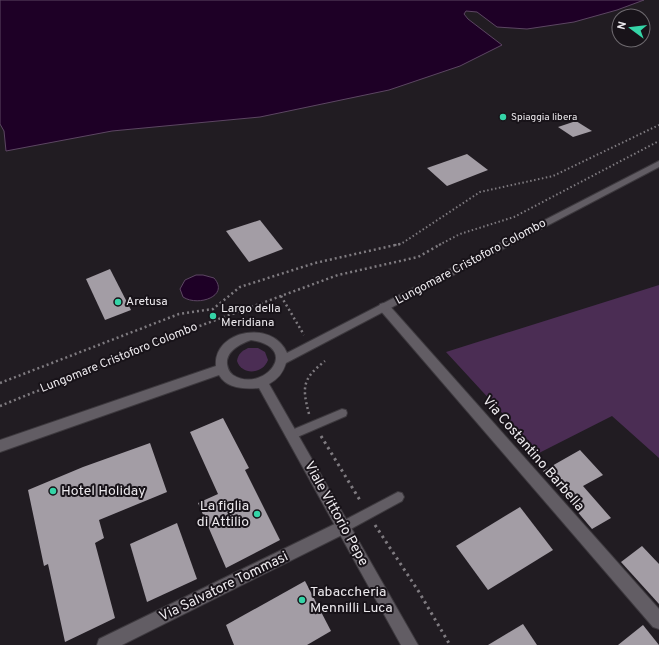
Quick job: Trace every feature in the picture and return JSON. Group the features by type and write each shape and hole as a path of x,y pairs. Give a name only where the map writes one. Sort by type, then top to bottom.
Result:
{"street":[{"name":"Lungomare Cristoforo Colombo","path":"283,360 659,164"},
{"name":"Via Costantino Barbella","path":"384,308 659,621"},
{"path":"251,336 266,338 274,342 282,352 283,360 274,376 262,382 252,384 238,383 227,376 222,369 222,357 229,346 237,340 251,336"},
{"path":"0,446 222,369"},
{"name":"Viale Vittorio Pepe","path":"262,382 410,645"},
{"name":"Via Salvatore Tommasi","path":"105,645 343,528"}],"lane":[{"path":"291,435 342,413"},
{"path":"343,528 398,497"}],"path":[{"path":"0,383 179,314 213,309 240,287 315,262 401,244 480,192 553,176 659,125"},
{"name":"Lungomare Cristoforo Colombo","path":"0,406 190,330 338,275 418,257 460,234 514,216 659,141"},
{"path":"281,296 304,335"},
{"name":"Viale Vittorio Pepe","path":"325,361 308,375 304,385 303,393 310,417 368,514 450,645"}],"shaded area":[{"path":"0,0 644,0 622,8 611,8 611,12 574,22 527,29 497,27 477,12 466,11 464,14 468,19 502,45 460,66 389,90 260,117 112,131 6,151 4,131 0,124"},
{"path":"196,275 214,278 218,284 218,290 215,295 204,300 196,301 183,297 180,289 185,280"},
{"path":"659,285 659,458 612,416 539,453 446,352"},
{"path":"248,348 258,348 265,352 268,360 262,368 248,371 240,366 237,361 238,356"}],"building":[{"path":"576,121 592,131 573,137 558,127"},
{"path":"467,154 488,170 447,186 427,168"},
{"path":"260,220 283,249 249,262 226,231"},
{"path":"110,269 131,310 105,320 86,279"},
{"path":"223,418 249,468 245,470 280,540 226,568 198,503 218,494 190,432"},
{"path":"150,443 167,492 99,520 104,538 95,543 115,618 65,642 48,564 44,566 28,490 83,467"},
{"path":"580,450 603,475 583,486 611,518 592,529 543,471"},
{"path":"520,507 553,550 488,590 456,546"},
{"path":"177,523 197,579 147,602 130,544"},
{"path":"642,546 659,564 659,604 621,562"},
{"path":"305,581 331,631 307,645 234,645 226,625"},
{"path":"523,624 537,645 488,645"},
{"path":"643,625 659,645 618,645"}],"place":[{"name":"Spiaggia libera","path":"503,117"},
{"name":"Aretusa","path":"118,302"},
{"name":"Largo della Meridiana","path":"213,316"},
{"name":"Hotel Holiday","path":"53,491"},
{"name":"La figlia di Attilio","path":"257,514"},
{"name":"Tabaccheria Mennilli Luca","path":"302,600"}]}
